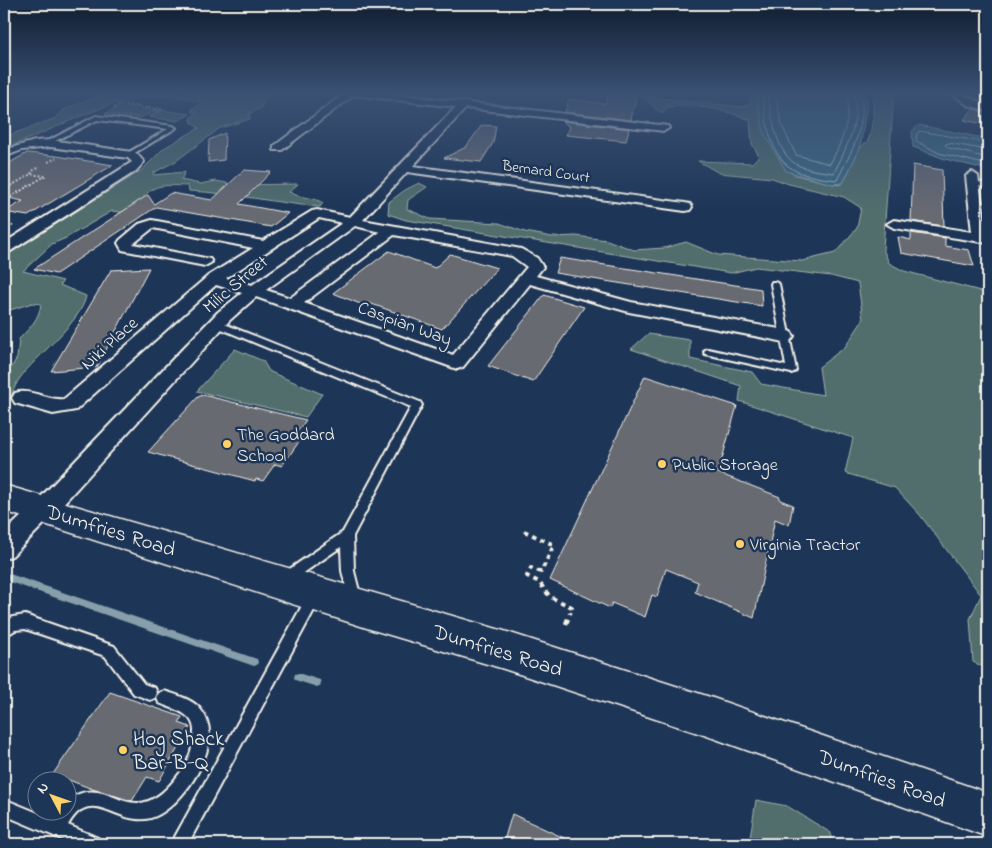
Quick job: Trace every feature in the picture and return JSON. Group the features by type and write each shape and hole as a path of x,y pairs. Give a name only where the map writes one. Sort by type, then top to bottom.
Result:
{"main road":[{"name":"Dumfries Road","path":"4,498 357,607 504,650 710,717 988,815"}],"street":[{"path":"278,148 298,133"},
{"name":"Milic Street","path":"4,548 44,509 217,324 254,290 354,221 437,133"},
{"path":"4,154 25,146 47,143 128,155 136,158 137,165 4,249"},
{"name":"Bernard Court","path":"403,168 685,207"},
{"path":"894,224 984,239 983,218 972,180"},
{"name":"Niki Place","path":"22,398 54,407 69,405 213,279 317,214 354,221"},
{"path":"354,221 392,230 516,252 532,261 535,267 527,278 629,306 785,336"},
{"path":"205,262 124,246 125,242 144,227 152,224 265,246"},
{"path":"291,305 392,230"},
{"name":"Caspian Way","path":"254,290 291,305 457,363 527,278"},
{"path":"213,279 254,290"}],"lane":[{"path":"47,143 67,133"},
{"path":"128,155 165,133"},
{"path":"972,180 988,186"},
{"path":"708,352 791,370 776,284"},
{"path":"217,324 417,404 347,536 305,567 280,582"},
{"path":"347,536 348,571 357,607"},
{"path":"179,844 316,593"},
{"path":"4,630 13,624 26,622 109,651 139,689 193,709 201,723 204,741 191,771 170,798 143,812 130,812 101,801 83,800 70,808 56,829"},
{"path":"4,807 92,844"}],"path":[{"path":"4,190 40,167"},
{"path":"4,201 45,176 31,174"},
{"path":"524,531 554,544 541,572 530,568 527,576 539,582 550,598 572,607 566,624"}],"green space":[{"path":"16,133 44,133 4,148 4,137"},
{"path":"191,133 214,133 176,161 153,173 154,175 185,172 181,180 200,184 216,181 237,185 298,184 289,192 323,203 320,207 189,191 188,186 161,186 149,191 134,214 112,211 52,244 23,271 63,281 60,285 86,296 83,306 68,327 20,378 4,408 4,379 17,358 19,339 36,319 41,304 32,303 4,312 4,257 142,170 164,148"},
{"path":"751,133 771,133 795,175 839,185 843,183 860,148 869,139 870,133 891,133 883,249 889,263 904,271 988,293 988,669 973,662 970,619 981,595 920,515 895,488 845,473 853,438 739,401 741,386 631,349 648,334 690,340 690,359 752,372 761,384 823,395 819,367 845,347 863,320 858,283 831,276 756,267 731,273 406,220 388,214 389,202 405,190 419,183 427,187 408,200 407,209 430,219 499,223 525,232 552,237 576,236 607,240 634,250 664,248 686,242 718,255 802,261 835,253 857,228 861,208 844,197 772,178 719,173 698,161 752,163 759,156 752,144"},
{"path":"235,349 263,361 269,371 322,394 306,417 197,391"},
{"path":"756,800 787,806 831,833 832,844 749,844"}],"water":[{"path":"764,133 862,133 860,148 843,183 832,184 786,171"},
{"path":"912,133 956,133 988,139 988,170 945,159 913,147"}],"building":[{"path":"225,133 224,160 208,162 209,140"},
{"path":"476,133 495,133 493,143 481,162 444,158 466,147"},
{"path":"567,133 628,133 626,141 566,135"},
{"path":"27,153 113,165 28,216 4,212 23,201 4,197 4,166"},
{"path":"913,165 942,170 944,226 911,221"},
{"path":"244,170 271,172 239,204 288,213 271,227 156,207 56,274 34,269 148,195 154,204 171,193 212,200"},
{"path":"911,233 945,238 945,246 969,250 974,266 901,253 898,237 911,240"},
{"path":"389,251 435,268 450,254 497,268 442,329 366,302 363,305 333,293"},
{"path":"560,258 761,289 762,306 555,273"},
{"path":"149,268 97,367 51,371 111,270"},
{"path":"544,295 584,307 533,382 488,366"},
{"name":"Public Storage","path":"645,376 737,406 718,473 780,497 780,500 793,505 789,525 775,519 754,618 695,592 698,582 666,569 657,597 652,595 645,617 612,603 610,608 550,580"},
{"name":"The Goddard School","path":"203,395 306,420 296,434 303,436 282,466 275,464 263,481 256,479 255,481 148,452 198,397"},
{"name":"Hog Shack Bar-B-Q","path":"110,692 182,717 179,723 190,727 159,781 147,777 132,801 78,784 78,770 56,770"},
{"path":"512,814 577,844 503,844"}],"waterway":[{"path":"4,576 254,662"},
{"path":"298,677 317,683"}],"place":[{"name":"The Goddard School","path":"227,444"},
{"name":"Public Storage","path":"662,464"},
{"name":"Virginia Tractor","path":"740,544"},
{"name":"Hog Shack Bar-B-Q","path":"123,750"}]}
